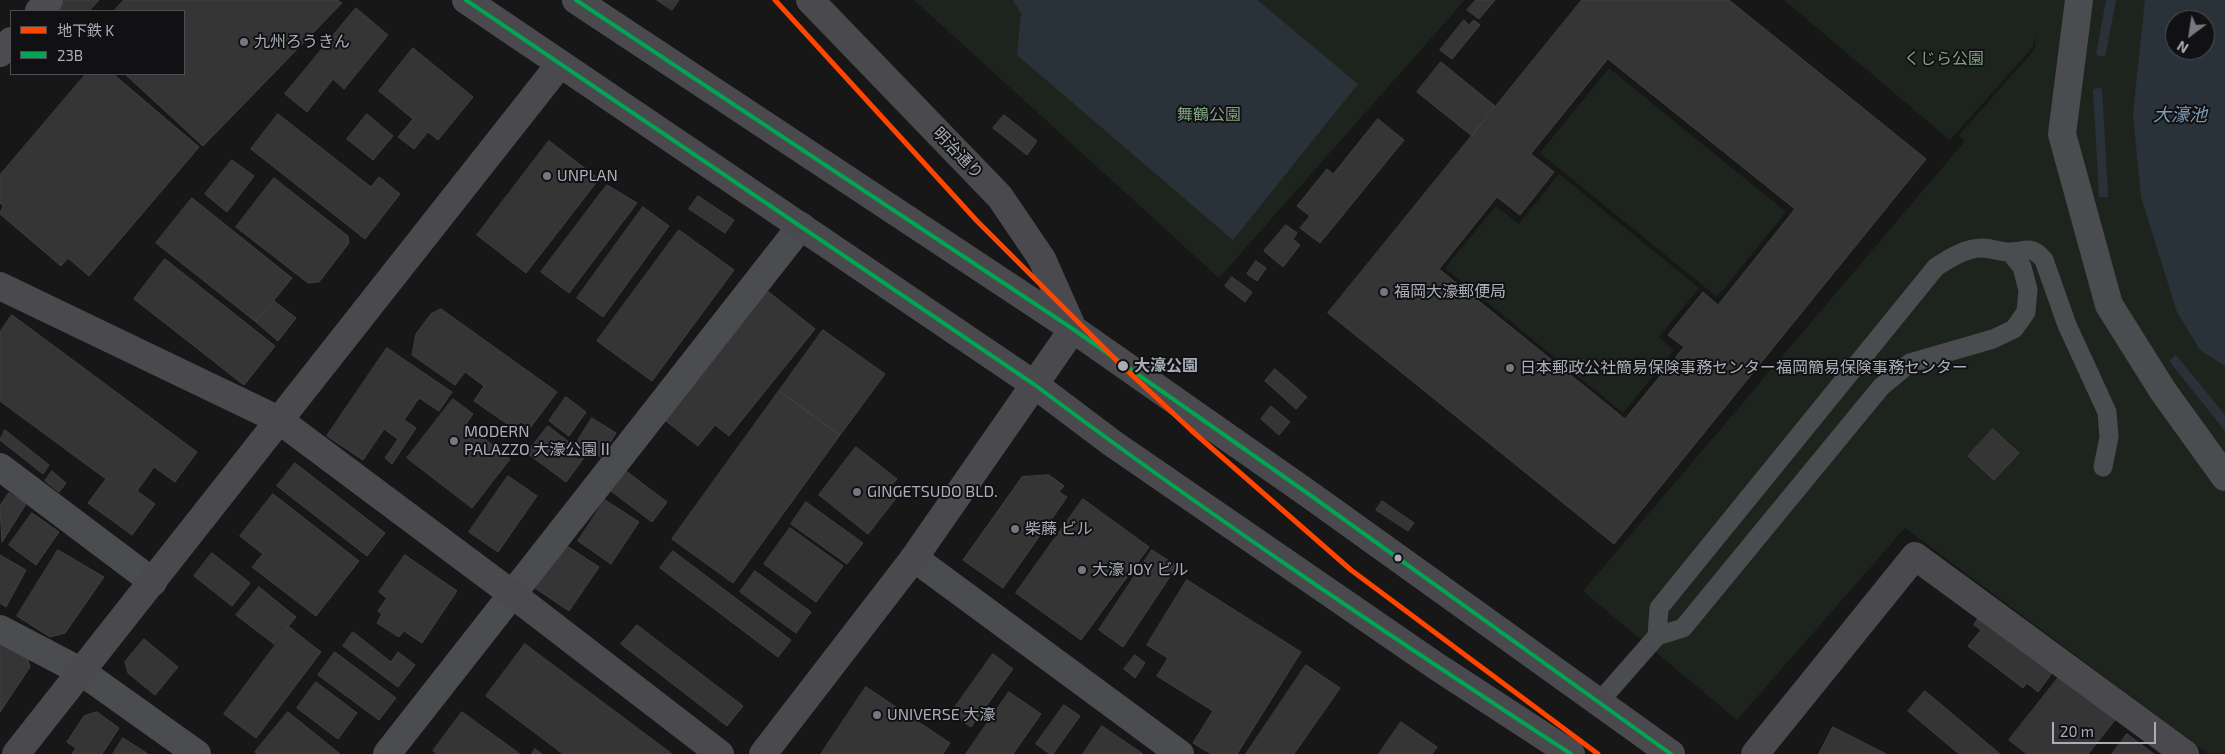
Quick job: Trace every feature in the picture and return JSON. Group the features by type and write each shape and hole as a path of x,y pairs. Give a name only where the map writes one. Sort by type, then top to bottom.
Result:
{"street":[{"path":"40,10 49,0"},
{"path":"466,0 1035,386 1112,443 1436,666 1571,754"},
{"name":"明治通り","path":"810,0 1000,197 1042,259 1073,329"},
{"path":"2079,0 2062,134 2110,305 2163,391 2225,476"},
{"path":"590,4 1073,329 1600,701 1671,754"},
{"path":"0,53 10,42"},
{"path":"16,754 560,64"},
{"path":"387,754 801,226"},
{"path":"0,286 279,420 512,594 720,754"},
{"path":"763,754 914,558 1073,329"},
{"path":"0,467 152,582"},
{"path":"1755,754 1915,556 2185,754"},
{"path":"914,558 1180,754"},
{"path":"0,629 82,672 197,754"}],"lane":[{"path":"1657,636 1658,608 1936,266 1955,254 1981,248 2010,252 2028,249 2037,252 2044,260 2067,324 2107,412 2109,437 2103,467"},
{"path":"1600,701 1657,636 1683,628 1881,387 1910,363 1993,339 2014,329 2026,312 2028,290 2022,267 2010,252"}],"green space":[{"name":"舞鶴公園","path":"914,0 1465,0 1219,278"},
{"name":"くじら公園","path":"1784,0 2225,0 2225,754 2208,754 1905,528 1737,720 1583,591 1965,141 1959,135 2035,49 2036,32 2033,47 1950,140"},
{"path":"1609,68 1786,212 1717,297 1540,153"},
{"path":"1559,174 1699,288 1659,337 1674,350 1623,413 1445,268 1496,206 1519,224"}],"water":[{"name":"舞鶴公園","path":"1013,0 1257,0 1358,84 1233,240 1017,55 1021,14"},
{"path":"2106,0 2116,0 2105,57 2096,55"},
{"name":"大濠池","path":"2145,0 2225,0 2225,366 2200,350 2177,312 2141,197 2133,114"},
{"path":"2102,88 2108,197 2099,197 2093,89"},
{"path":"2176,355 2225,415 2225,431 2169,361"}],"building":[{"path":"64,0 99,0 90,10 61,10 57,7"},
{"name":"九州ろうきん","path":"124,0 337,0 342,3 203,146 126,75 185,75 185,10 115,10"},
{"path":"657,0 679,0 672,10"},
{"path":"1476,0 1495,0 1479,19 1467,10"},
{"path":"1582,0 1729,0 1926,159 1614,544 1328,313","holes":["1608,59 1795,209 1718,305 1703,292 1668,335 1684,347 1625,419 1439,269 1497,197 1520,215 1554,172 1531,154"]},
{"path":"356,8 388,35 344,89 333,79 307,112 285,94"},
{"path":"1464,20 1469,25 1474,20 1480,25 1452,59 1440,50"},
{"path":"413,48 473,97 438,140 428,132 414,149 398,137 413,119 379,91"},
{"path":"1441,62 1495,106 1472,136 1417,92"},
{"path":"85,75 114,75 199,147 89,276 68,258 61,266 0,214 3,206 0,203 0,175"},
{"path":"278,114 371,187 379,177 400,194 365,239 251,149"},
{"path":"367,114 393,136 373,160 347,139"},
{"path":"1004,115 1037,141 1027,155 993,128"},
{"path":"1378,119 1404,140 1320,243 1300,228 1310,216 1297,206 1327,169 1333,174"},
{"path":"549,141 599,179 526,273 477,235"},
{"path":"232,160 254,176 227,212 205,194"},
{"path":"274,178 348,236 349,243 319,282 308,283 236,227"},
{"path":"607,185 637,203 569,293 541,272"},
{"path":"698,196 734,220 725,233 689,209"},
{"path":"192,198 292,278 256,322 156,243"},
{"path":"643,207 669,226 603,317 577,298"},
{"path":"1286,225 1297,233 1293,239 1300,245 1283,267 1264,251"},
{"path":"679,230 734,270 652,381 597,341"},
{"path":"165,259 275,346 244,385 134,299"},
{"path":"1256,261 1266,268 1257,281 1247,274"},
{"path":"1232,277 1252,292 1245,302 1225,286"},
{"path":"765,289 815,329 729,436 715,425 698,446 662,418"},
{"path":"274,301 296,318 278,341 256,322"},
{"path":"441,309 557,392 530,428 521,422 513,428 474,401 484,386 465,372 455,385 412,355 416,334 431,314"},
{"path":"12,315 197,452 175,482 154,467 137,491 155,504 132,535 88,503 106,479 0,401 0,332"},
{"path":"823,330 885,374 840,435 779,391"},
{"path":"387,348 452,392 439,411 419,398 404,420 416,428 392,464 385,458 398,439 384,429 363,460 327,436"},
{"path":"1275,369 1307,397 1296,409 1265,381"},
{"path":"779,391 840,435 733,583 672,539"},
{"path":"566,397 586,412 569,436 549,421"},
{"name":"MODERN PALAZZO 大濠公園Ⅱ","path":"453,399 473,414 466,424 510,459 472,508 407,458"},
{"path":"1271,406 1290,422 1279,435 1261,419"},
{"path":"592,418 616,433 601,457 577,442"},
{"path":"548,426 586,455 566,482 527,453"},
{"path":"1993,429 2019,453 1994,480 1968,456"},
{"path":"5,430 49,465 43,474 0,440"},
{"name":"GINGETSUDO BLD.","path":"856,447 897,479 888,489 897,497 868,534 819,495"},
{"path":"295,463 385,533 367,556 277,486"},
{"path":"52,471 66,483 59,492 45,481"},
{"path":"626,471 667,502 652,522 611,491"},
{"name":"柴藤 ビル","path":"1049,475 1064,486 1059,492 1067,497 1003,588 963,560 1022,477"},
{"path":"508,476 537,496 498,552 469,532"},
{"path":"9,493 26,504 2,542 0,506"},
{"path":"273,494 359,561 316,616 252,567 263,554 240,536"},
{"name":"大濠 JOY ビル","path":"1083,499 1149,547 1081,640 1016,593"},
{"path":"605,500 639,522 611,564 578,541"},
{"path":"1382,501 1414,523 1408,531 1376,510"},
{"path":"806,502 863,543 847,564 791,524"},
{"path":"32,513 59,532 36,565 9,545"},
{"path":"790,528 843,566 816,602 764,564"},
{"path":"564,544 599,567 569,611 535,588"},
{"path":"58,550 104,577 65,633 50,637 17,616"},
{"path":"1152,550 1177,566 1123,647 1099,630"},
{"path":"673,551 791,640 778,657 660,568"},
{"path":"212,553 250,583 232,606 194,576"},
{"path":"0,555 26,570 6,607 0,603"},
{"path":"405,555 457,591 422,643 404,631 399,637 377,623 382,614 378,611 387,598 379,592"},
{"path":"755,571 811,612 796,633 740,592"},
{"path":"1187,580 1301,652 1237,754 1211,754 1193,743 1213,711 1157,676 1168,658 1147,645"},
{"path":"259,587 296,617 274,644 236,615"},
{"path":"1979,617 2052,673 2038,692 2027,683 2023,688 1968,646 1981,630 1974,625"},
{"path":"637,625 743,706 727,726 621,644"},
{"path":"289,627 321,652 256,738 224,714"},
{"path":"353,632 391,662 398,652 415,665 398,687 343,646"},
{"path":"144,639 178,667 155,695 128,673 125,662"},
{"path":"4,641 27,657 30,667 0,712 0,647"},
{"path":"525,644 672,754 563,754 486,696"},
{"path":"335,652 396,698 379,720 318,675"},
{"path":"993,654 1013,669 971,727 951,713"},
{"path":"1135,655 1145,663 1135,678 1124,669"},
{"path":"1306,665 1340,688 1294,754 1246,754"},
{"path":"2059,677 2115,720 2088,754 2027,754 2009,740"},
{"path":"316,682 357,713 338,739 297,708"},
{"name":"UNIVERSE 大濠","path":"866,687 950,743 943,754 821,754"},
{"path":"1925,691 2000,754 1959,754 1908,711"},
{"path":"1009,692 1041,714 1013,754 966,754"},
{"path":"1064,705 1080,716 1053,754 1050,754 1036,744"},
{"path":"97,712 119,728 102,754 72,754 76,748 67,742 84,716"},
{"path":"288,712 340,754 258,754 255,752"},
{"path":"462,712 520,754 437,754 433,751"},
{"path":"1401,722 1437,747 1432,754 1379,754"},
{"path":"1102,726 1143,754 1083,754"},
{"path":"1833,727 1886,754 1819,754"},
{"path":"2127,734 2154,754 2112,754"},
{"path":"123,738 148,754 113,754"},
{"path":"535,749 542,754 532,754"}],"metro line":[{"name":"K","path":"775,0 977,221 1118,362 1191,430 1351,570 1598,754"}],"transit line":[{"name":"23B","path":"466,0 1035,385 1166,481 1300,574 1571,754"},
{"name":"23B","path":"576,0 1073,329 1310,495 1671,754"}],"place":[{"name":"九州ろうきん","path":"244,42"},
{"name":"UNPLAN","path":"547,176"},
{"name":"福岡大濠郵便局","path":"1384,292"},
{"name":"大濠公園","path":"1123,366"},
{"name":"日本郵政公社簡易保険事務センター福岡簡易保険事務センター","path":"1510,368"},
{"name":"MODERN PALAZZO 大濠公園Ⅱ","path":"454,441"},
{"name":"GINGETSUDO BLD.","path":"857,492"},
{"name":"柴藤 ビル","path":"1015,529"},
{"name":"大濠 JOY ビル","path":"1082,570"},
{"name":"UNIVERSE 大濠","path":"877,715"}]}
